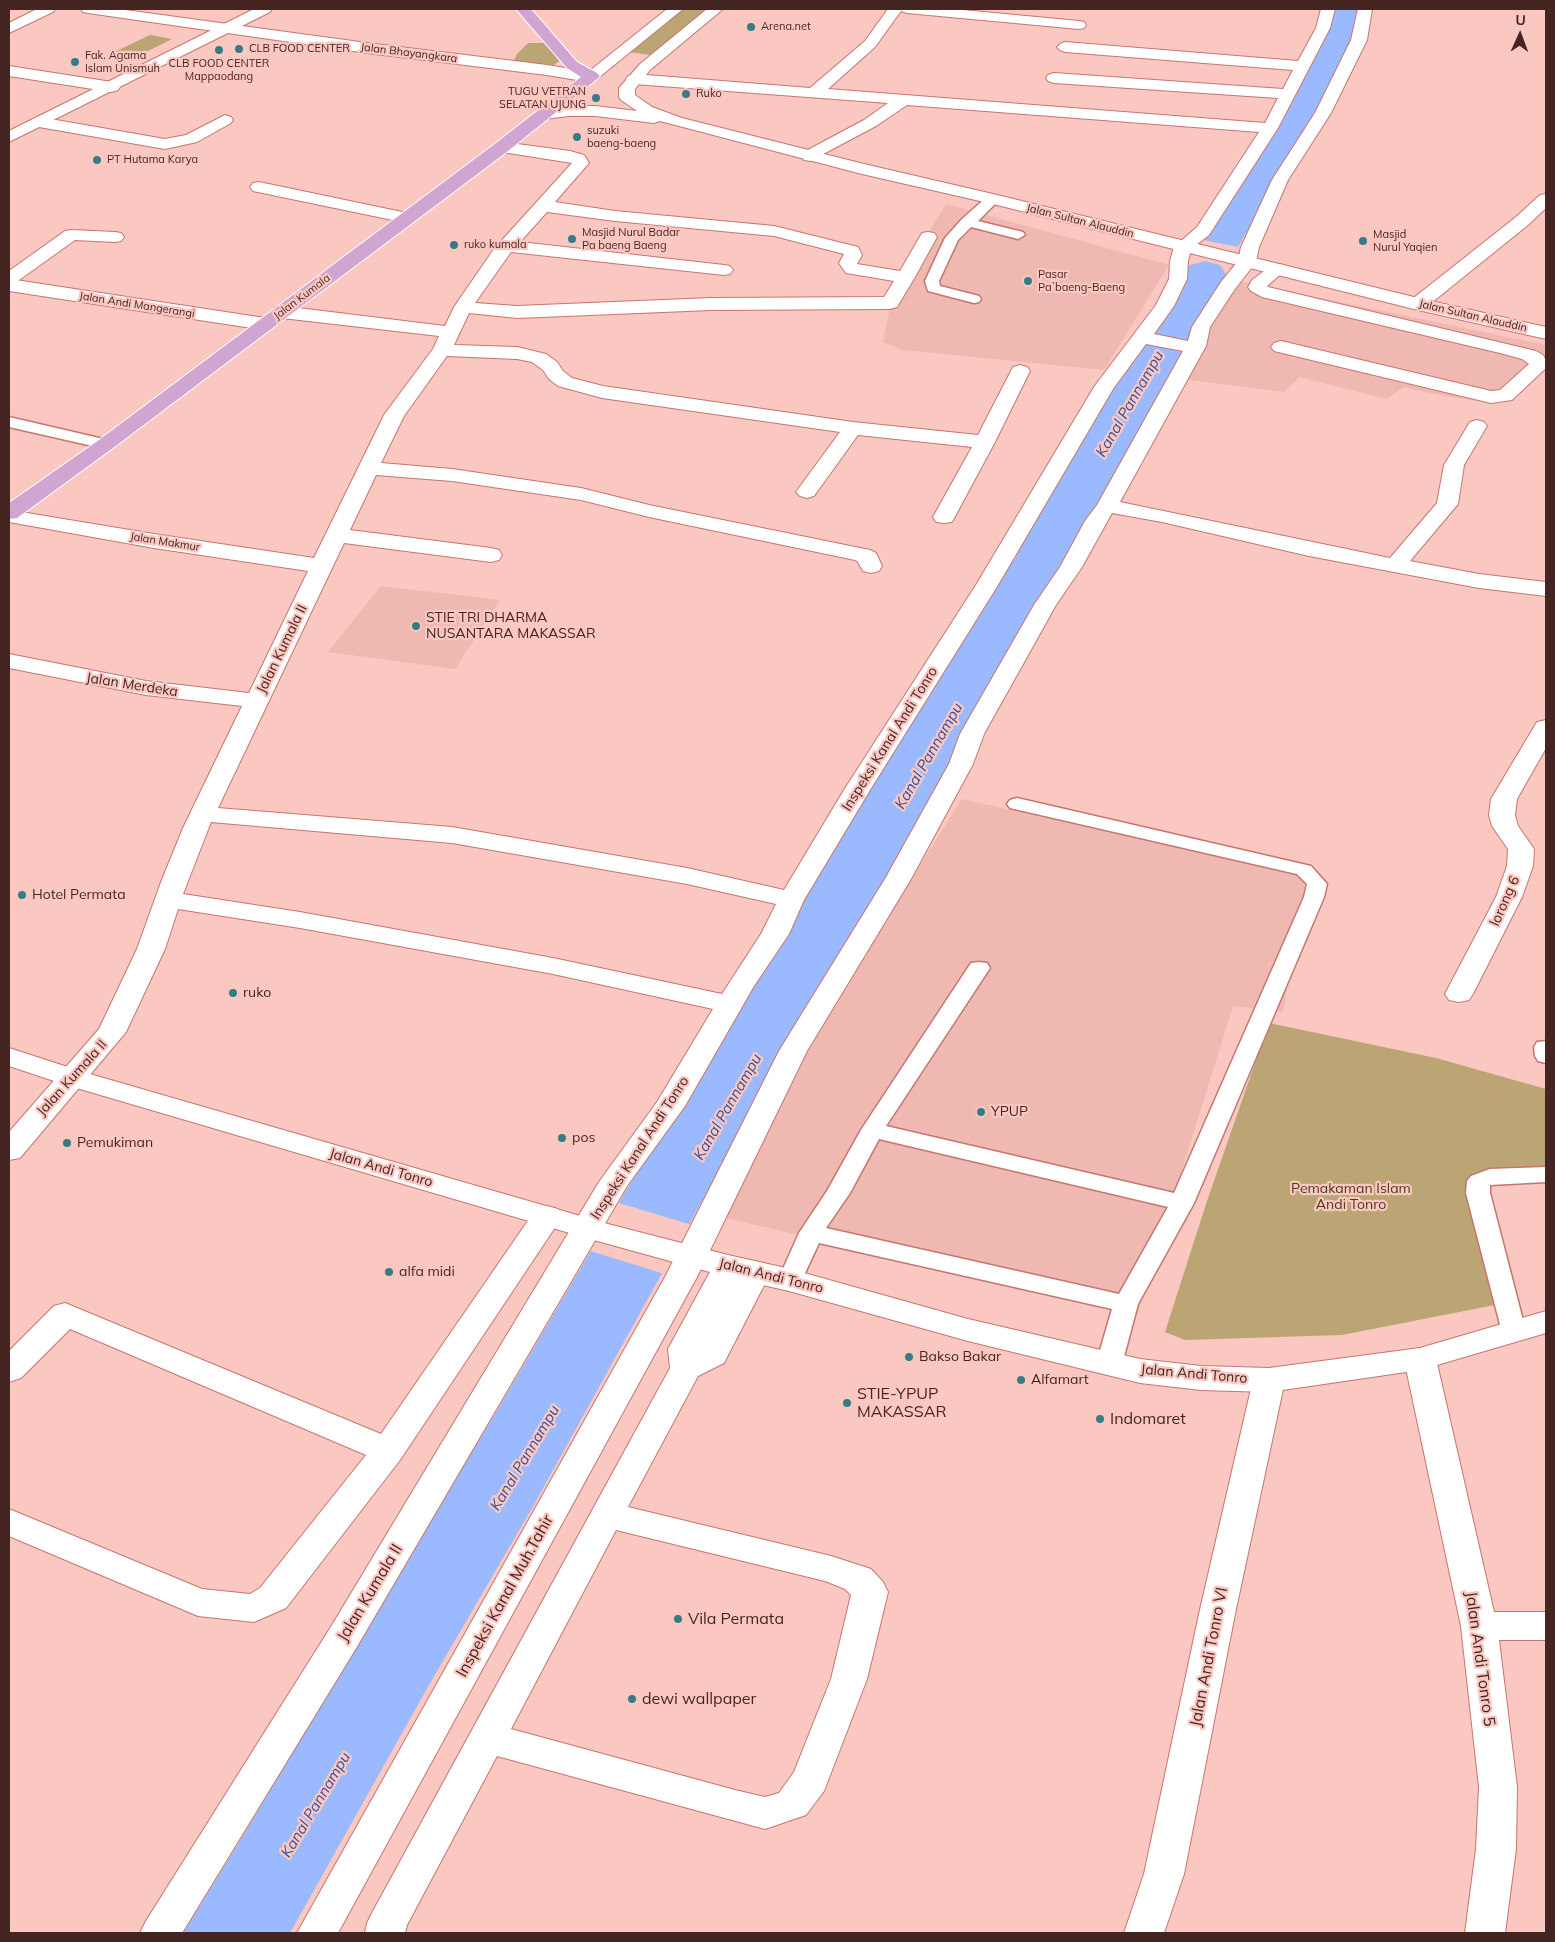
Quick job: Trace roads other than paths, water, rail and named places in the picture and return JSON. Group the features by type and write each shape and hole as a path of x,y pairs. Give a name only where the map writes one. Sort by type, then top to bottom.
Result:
{"main road":[{"path":"523,9 578,70 591,76"},
{"path":"550,40 574,53 608,62"},
{"name":"Jalan Kumala","path":"9,514 106,444 502,147 591,76"}],"street":[{"path":"9,29 48,9"},
{"name":"Jalan Bhayangkara","path":"88,9 157,13 228,29 591,76"},
{"path":"9,137 265,9"},
{"path":"591,76 676,9"},
{"path":"630,83 645,67 716,9"},
{"path":"814,93 870,44 895,9"},
{"path":"907,9 1083,20 1065,47 1043,110"},
{"path":"1183,247 1203,232 1270,128 1323,28 1328,9"},
{"path":"684,1255 759,1123 794,1051 898,879 937,809 949,783 961,764 972,734 1045,605 1107,506 1188,347 1227,286 1247,262 1250,247 1280,180 1323,113 1359,40 1365,9"},
{"path":"1065,47 1303,66"},
{"path":"608,62 645,67"},
{"path":"9,72 112,87"},
{"path":"1054,78 1288,94"},
{"path":"630,83 905,99 1270,128"},
{"name":"Jalan Sultan Alauddin","path":"630,83 627,97 646,110 676,121 810,156 993,199 1183,247 1546,333"},
{"path":"810,156 870,124 905,99"},
{"path":"544,114 569,111 595,111 676,121"},
{"path":"39,122 165,144 191,139 225,120"},
{"name":"Jalan Kumala II","path":"9,1151 112,1032 151,949 168,900 203,814 394,415 447,341 463,307 508,246 579,166 580,161 570,156 502,147"},
{"path":"259,187 406,218"},
{"path":"1418,304 1522,221 1546,199"},
{"path":"543,206 615,216 774,231 852,251 853,255 848,263 852,269 906,277"},
{"path":"9,279 65,237 81,234 115,237"},
{"path":"463,307 517,312 712,304 890,303 928,237"},
{"path":"508,246 724,270"},
{"name":"Inspeksi Kanal Andi Tonro","path":"587,1237 614,1182 670,1106 740,986 775,934 791,900 857,790 987,586 1104,387 1146,338 1173,292 1178,278 1179,260 1183,247"},
{"path":"1278,269 1258,284 1257,287 1262,291 1505,348 1529,355 1536,359 1539,364 1536,370 1505,396 1491,397 1281,347"},
{"name":"Jalan Andi Mangerangi","path":"9,285 265,324"},
{"path":"282,312 539,358 550,366 556,375 565,382 602,392 853,428 986,442"},
{"path":"1146,338 1188,347"},
{"path":"944,517 986,442 1020,371"},
{"path":"1396,564 1447,504 1454,465 1476,426"},
{"path":"807,492 853,428"},
{"path":"369,468 452,475 581,494 648,511 862,555 868,558 871,566"},
{"path":"1107,506 1162,516 1309,549 1479,581 1546,589"},
{"name":"Jalan Makmur","path":"9,514 154,541 322,566"},
{"path":"335,535 491,555"},
{"name":"Jalan Merdeka","path":"9,661 146,688 257,701"},
{"name":"lorong 6","path":"1459,994 1509,897 1520,866 1521,849 1505,826 1502,815 1504,799 1546,727"},
{"path":"203,814 452,834 687,876 791,900"},
{"path":"168,900 300,920 552,966 730,1004"},
{"name":"Jalan Andi Tonro","path":"9,1057 73,1078 547,1216 587,1237 684,1255 790,1280 968,1330 1140,1371 1201,1378 1268,1380 1420,1359 1546,1322"},
{"path":"9,1522 198,1602 254,1608 272,1598 388,1451 547,1216"},
{"name":"Jalan Kumala II","path":"160,1933 345,1635 587,1237"},
{"name":"Inspeksi Kanal Muh.Tahir","path":"317,1933 657,1320 684,1255"},
{"path":"385,1933 387,1923 686,1368 712,1355 741,1269"},
{"path":"9,1370 65,1314 388,1451"},
{"name":"Jalan Andi Tonro 5","path":"1420,1359 1479,1626 1498,1787 1496,1849 1485,1933"},
{"name":"Jalan Andi Tonro VI","path":"1144,1933 1164,1874 1217,1614 1268,1380"},
{"path":"486,1738 766,1813 792,1804 810,1780 849,1679 868,1608 870,1592 858,1579 831,1570 606,1515"},
{"path":"1479,1626 1546,1626"}],"lane":[{"path":"974,299 938,290 932,285 936,271 952,238 993,199"},
{"path":"967,222 1018,235"},
{"path":"9,422 106,444"},
{"path":"1017,804 1304,870 1317,884 1314,897 1182,1203 1126,1304 1109,1364"},
{"path":"790,1280 811,1233 838,1193 872,1130 979,968"},
{"path":"872,1130 1182,1203"},
{"path":"1514,1332 1478,1193 1479,1181 1490,1177 1546,1175"},
{"path":"811,1233 1126,1304"}],"water":[{"path":"1336,9 1357,9 1347,55 1238,247 1204,240 1315,59"},
{"path":"1191,273 1215,278 1193,316 1182,343 1149,336 1175,303"},
{"path":"1141,343 1176,353 1173,366 1089,519 1067,547 1060,563 1012,555 1019,540"},
{"path":"1009,559 1059,567 952,765 743,1127 531,1510 429,1685 290,1933 183,1933 498,1409 666,1123 838,840 996,590"}],"waterway":[{"name":"Kanal Pannampu","path":"994,639 1154,366 1205,274"}],"place":[{"name":"Arena.net","path":"751,27"},
{"name":"CLB FOOD CENTER","path":"239,49"},
{"name":"CLB FOOD CENTER Mappaodang","path":"219,50"},
{"name":"Fak. Agama Islam Unismuh","path":"75,62"},
{"name":"Ruko","path":"686,94"},
{"name":"TUGU VETRAN SELATAN UJUNG","path":"596,98"},
{"name":"suzuki baeng-baeng","path":"577,137"},
{"name":"PT Hutama Karya","path":"97,160"},
{"name":"Masjid Nurul Badar Pa baeng Baeng","path":"572,239"},
{"name":"Masjid Nurul Yaqien","path":"1363,241"},
{"name":"ruko kumala","path":"454,245"},
{"name":"Pasar Paʼbaeng-Baeng","path":"1028,281"},
{"name":"STIE TRI DHARMA NUSANTARA MAKASSAR","path":"416,626"},
{"name":"Hotel Permata","path":"22,895"},
{"name":"ruko","path":"233,993"},
{"name":"YPUP","path":"981,1112"},
{"name":"pos","path":"562,1138"},
{"name":"Pemukiman","path":"67,1143"},
{"name":"alfa midi","path":"389,1272"},
{"name":"Bakso Bakar","path":"909,1357"},
{"name":"Alfamart","path":"1021,1380"},
{"name":"STIE-YPUP MAKASSAR","path":"847,1403"},
{"name":"Indomaret","path":"1100,1419"},
{"name":"Vila Permata","path":"678,1619"},
{"name":"dewi wallpaper","path":"632,1699"}],"park label":[{"name":"Pemakaman Islam Andi Tonro","path":"1351,1198"}]}
